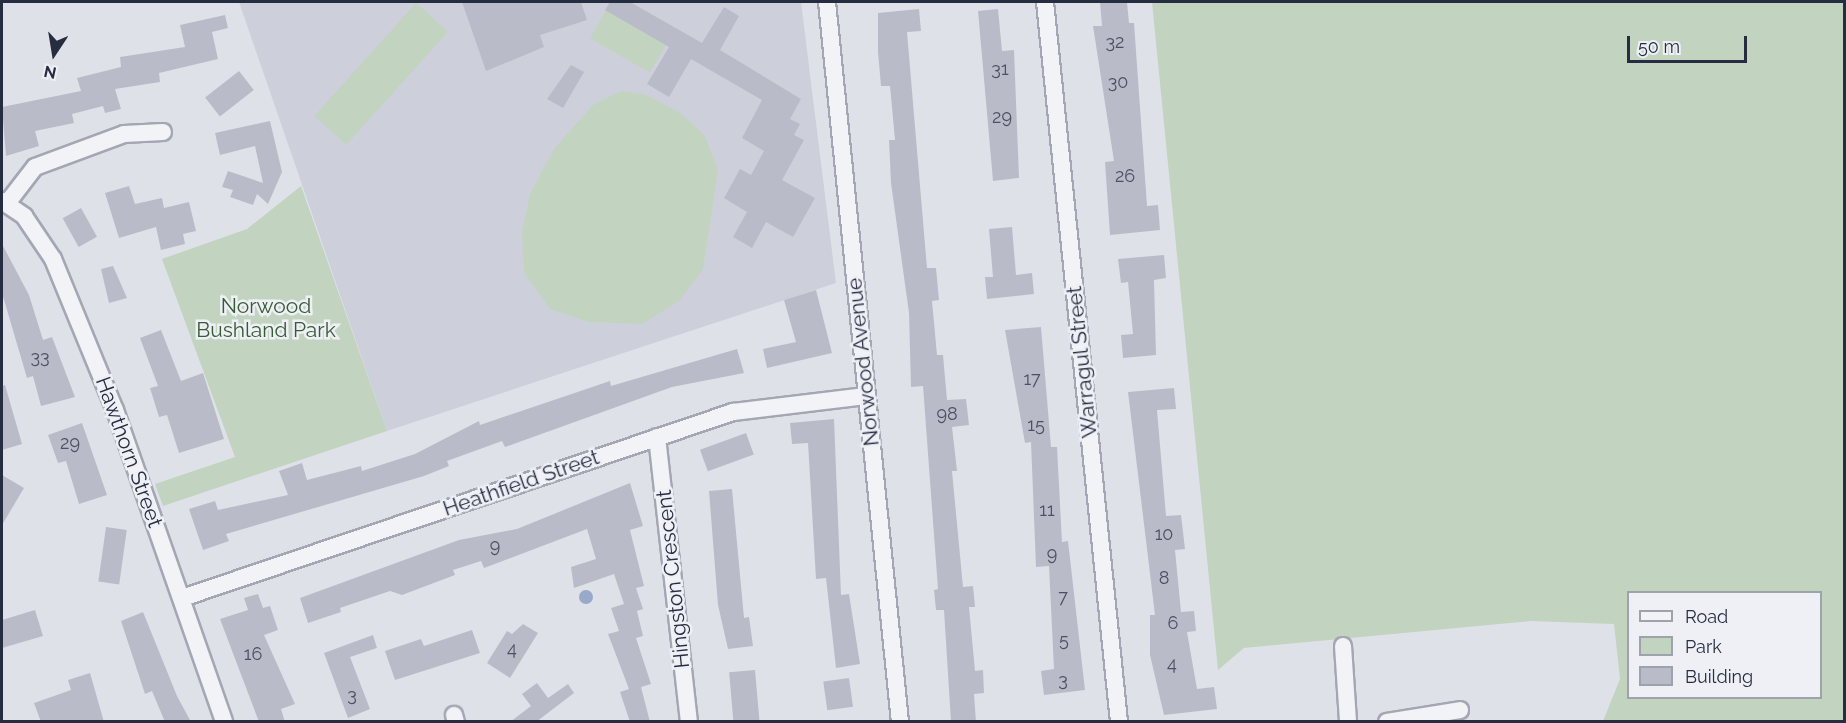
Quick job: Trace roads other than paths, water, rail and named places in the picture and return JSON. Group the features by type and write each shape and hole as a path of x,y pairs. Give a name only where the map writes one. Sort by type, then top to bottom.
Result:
{"street":[{"name":"Norwood Avenue","path":"827,2 900,722"},
{"name":"Warragul Street","path":"1045,2 1119,722"},
{"path":"5,202 35,167 124,134 164,132"},
{"name":"Hawthorn Street","path":"5,202 53,258 182,598 224,722"},
{"name":"Heathfield Street","path":"182,598 733,411 866,396"},
{"name":"Hingston Crescent","path":"657,437 689,722"},
{"path":"1343,646 1348,722"},
{"path":"1388,722 1460,710"}],"water":[{"path":"583,590 589,590 593,597 589,604 583,604 579,600 579,594"}],"park label":[{"name":"Norwood Bushland Park","path":"266,318"}]}
